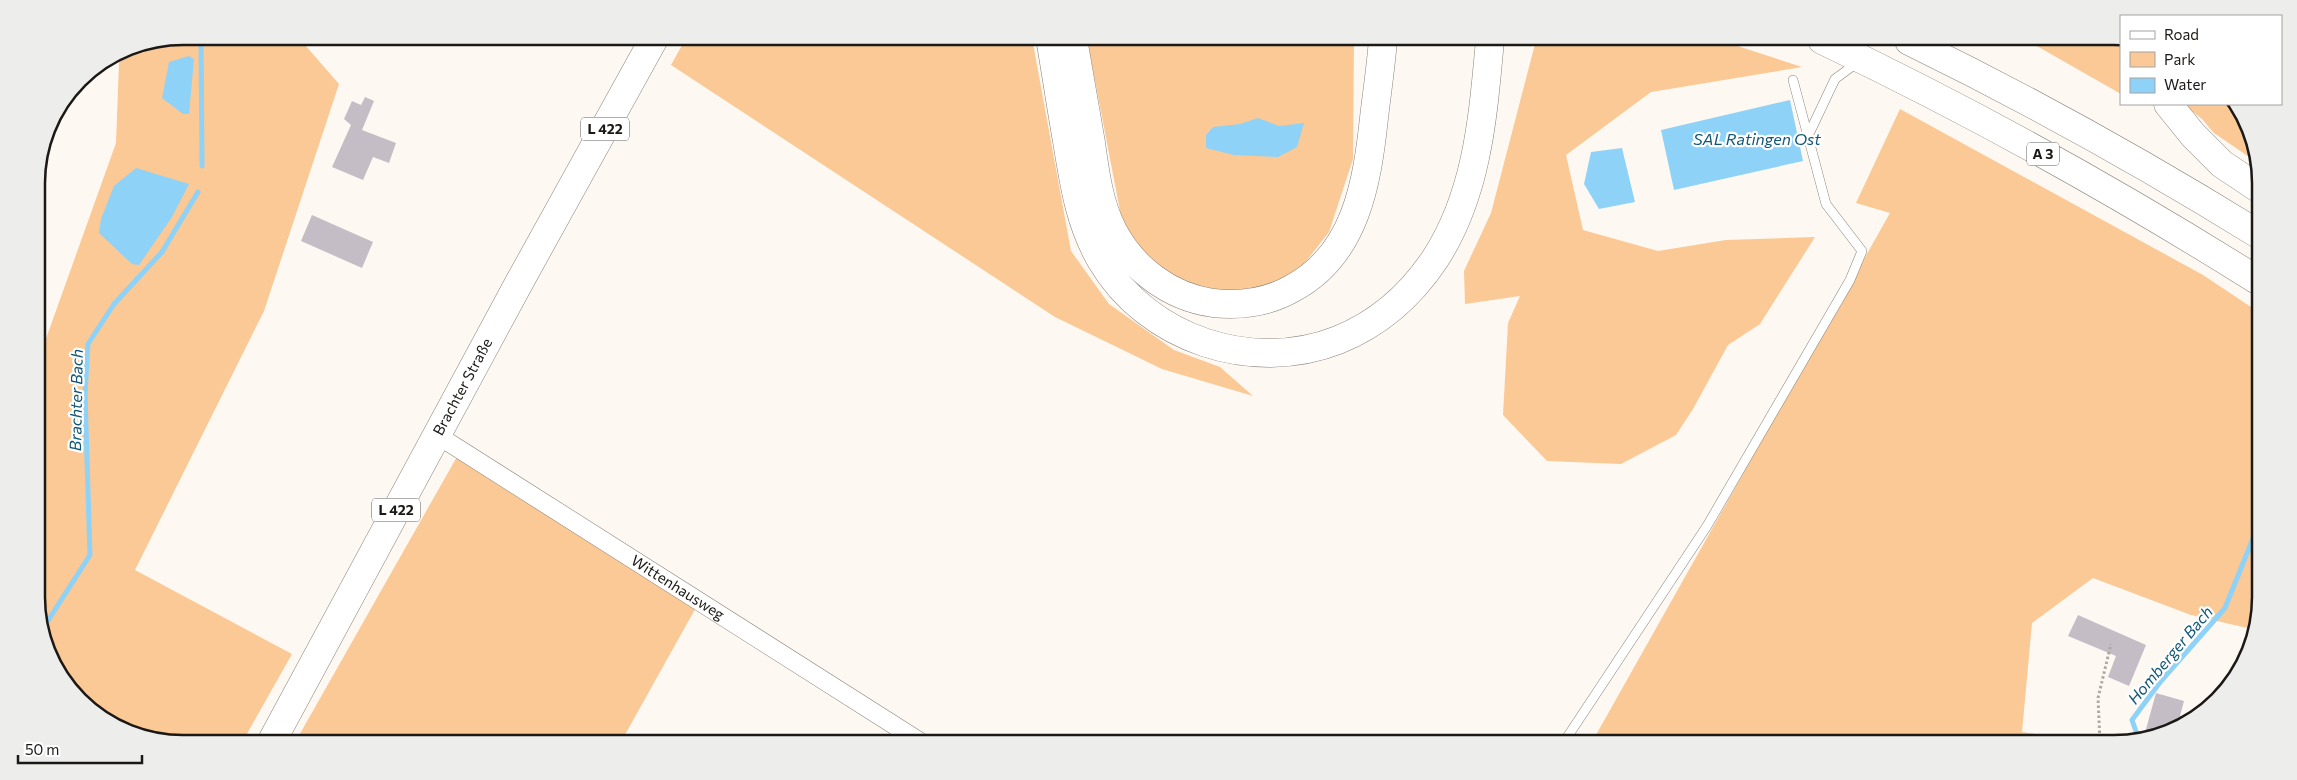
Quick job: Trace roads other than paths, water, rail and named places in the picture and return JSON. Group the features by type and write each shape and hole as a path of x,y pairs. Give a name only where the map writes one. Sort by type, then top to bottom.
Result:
{"main road":[{"name":"Brachter Straße","path":"275,735 437,434 651,45"},
{"path":"1051,45 1076,198 1085,229 1112,276 1137,304 1182,335 1204,344 1229,349 1278,353 1318,346 1356,331 1396,305 1421,278 1436,258 1459,213 1478,151 1490,45"},
{"path":"1074,45 1098,187 1112,230 1138,265 1165,287 1195,299 1225,304 1264,300 1296,287 1317,272 1344,239 1356,214 1368,170 1382,45"},
{"name":"A 3","path":"1832,45 1953,105 2070,169 2143,210 2252,277"},
{"name":"A 3","path":"1917,45 1961,66 2082,132 2252,231"},
{"path":"2169,105 2222,164 2252,184"}],"street":[{"name":"Wittenhausweg","path":"437,434 911,735"}],"lane":[{"path":"1808,136 1835,78 1861,59"},
{"path":"1569,735 1706,526 1850,280 1862,252 1826,204 1793,80"}],"water":[{"path":"189,56 194,59 189,114 183,114 162,98 169,62"},
{"name":"SAL Ratingen Ost","path":"1790,100 1803,161 1674,190 1661,130"},
{"path":"1258,118 1279,126 1304,123 1297,147 1278,157 1234,155 1206,148 1206,135 1213,127 1240,124"},
{"path":"1622,148 1635,202 1599,209 1584,184 1591,152"},
{"path":"136,168 189,184 172,217 139,265 132,264 99,233 101,219 114,186"}],"waterway":[{"name":"Brachter Bach","path":"201,45 202,166"},
{"name":"Brachter Bach","path":"47,621 90,555 85,394 88,344 114,304 162,252 198,192"},
{"name":"Homberger Bach","path":"2136,733 2132,720 2161,681 2225,608 2252,541"}]}
